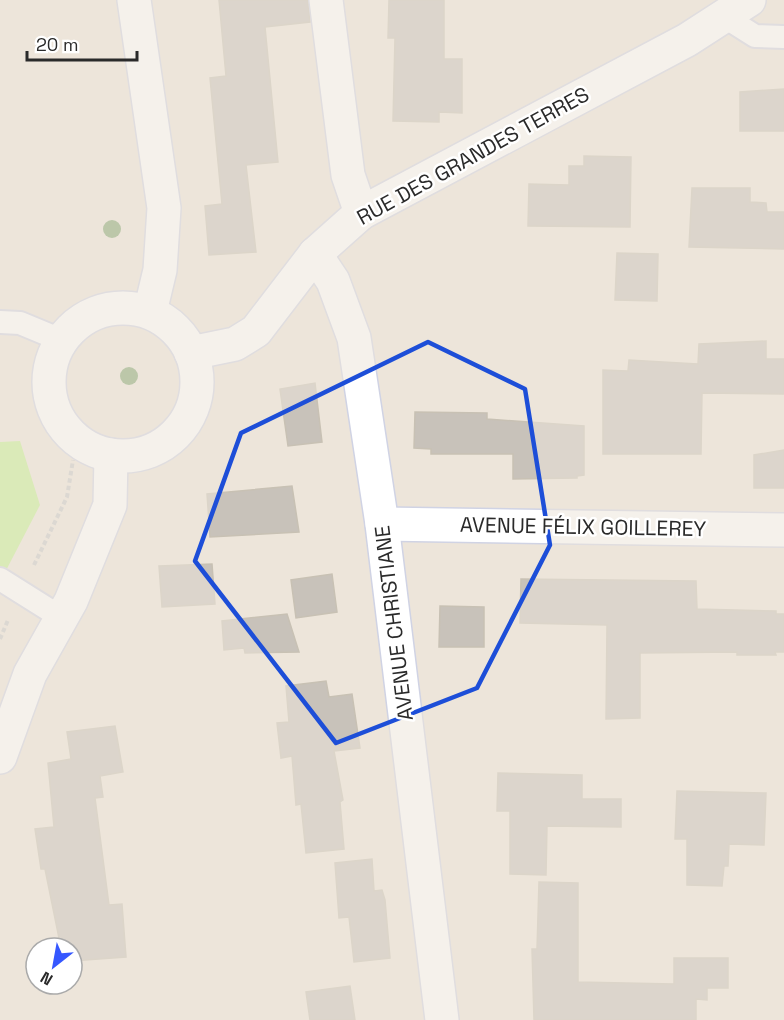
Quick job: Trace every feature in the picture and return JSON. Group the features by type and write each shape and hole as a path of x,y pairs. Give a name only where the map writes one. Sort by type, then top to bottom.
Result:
{"street":[{"path":"134,0 164,208 160,270 150,312"},
{"path":"326,0 348,175 362,213"},
{"name":"RUE DES GRANDES TERRES","path":"191,353 235,344 256,331 315,254 362,213 666,52 737,9"},
{"name":"AVENUE CHRISTIANE","path":"315,254 333,281 354,338 382,524 440,1011"},
{"path":"126,307 150,312 167,322 182,336 191,353 196,372 196,395 189,417 175,435 156,449 134,456 111,455 87,447 68,432 54,411 48,387 50,362 61,340 78,322 100,310 126,307"},
{"path":"0,757 30,674 63,618 110,505 111,455"},
{"name":"AVENUE FÉLIX GOILLEREY","path":"382,524 784,530"}],"lane":[{"path":"737,9 754,36 784,37"},
{"path":"0,322 20,323 61,340"},
{"path":"0,579 63,618"}],"path":[{"path":"0,639 20,592 67,497 76,439"}],"highlighted area":[{"path":"428,342 525,389 550,545 477,688 336,743 195,561 241,433"}],"green space":[{"path":"20,441 40,505 0,582 0,442"}],"building":[{"path":"219,0 308,0 310,22 265,27 278,162 246,165 256,252 209,255 205,206 222,204 210,78 226,76"},
{"path":"389,0 444,0 444,59 462,59 462,113 439,112 439,122 393,121 395,38 388,38"},
{"path":"784,89 784,131 740,131 740,92"},
{"path":"584,156 631,157 630,227 528,226 529,184 569,185 569,166 584,166"},
{"path":"692,188 750,188 750,202 766,203 767,212 784,212 784,249 689,247"},
{"path":"617,253 658,254 657,301 615,300"},
{"path":"766,341 766,359 784,359 784,394 702,393 701,454 603,454 603,370 628,371 629,360 698,364 699,344"},
{"path":"315,383 322,442 288,446 280,389"},
{"path":"415,412 487,413 487,419 584,426 584,475 577,476 577,478 513,479 513,454 431,454 431,449 414,448"},
{"path":"784,450 784,488 754,488 754,455"},
{"path":"292,486 299,532 210,537 207,494"},
{"path":"212,564 215,604 162,607 159,566"},
{"path":"332,574 337,612 296,618 291,580"},
{"path":"521,579 696,581 697,609 776,611 776,614 784,614 784,652 775,652 776,655 737,655 737,652 640,653 640,718 606,719 607,625 520,623"},
{"path":"440,606 484,607 484,647 439,647"},
{"path":"287,614 299,652 245,653 244,648 224,650 222,621"},
{"path":"326,681 329,697 352,694 360,748 334,751 343,800 340,802 344,849 306,853 301,804 296,805 292,756 281,758 277,723 289,722 286,686"},
{"path":"115,726 123,772 100,776 103,797 95,798 109,905 122,904 126,957 84,960 84,936 59,936 45,869 41,869 35,829 54,827 48,763 71,759 67,732"},
{"path":"498,773 582,775 582,799 621,799 621,827 547,826 546,875 510,874 510,811 497,811"},
{"path":"677,791 766,793 764,845 729,844 728,866 724,866 722,886 687,885 687,839 675,839"},
{"path":"372,859 374,891 382,890 385,900 390,958 354,962 349,917 339,918 335,863"},
{"path":"539,882 578,883 578,982 674,984 674,958 728,958 728,988 707,988 707,1000 696,999 696,1020 534,1020 532,949 537,949"},
{"path":"350,986 355,1020 310,1020 306,992"}]}
